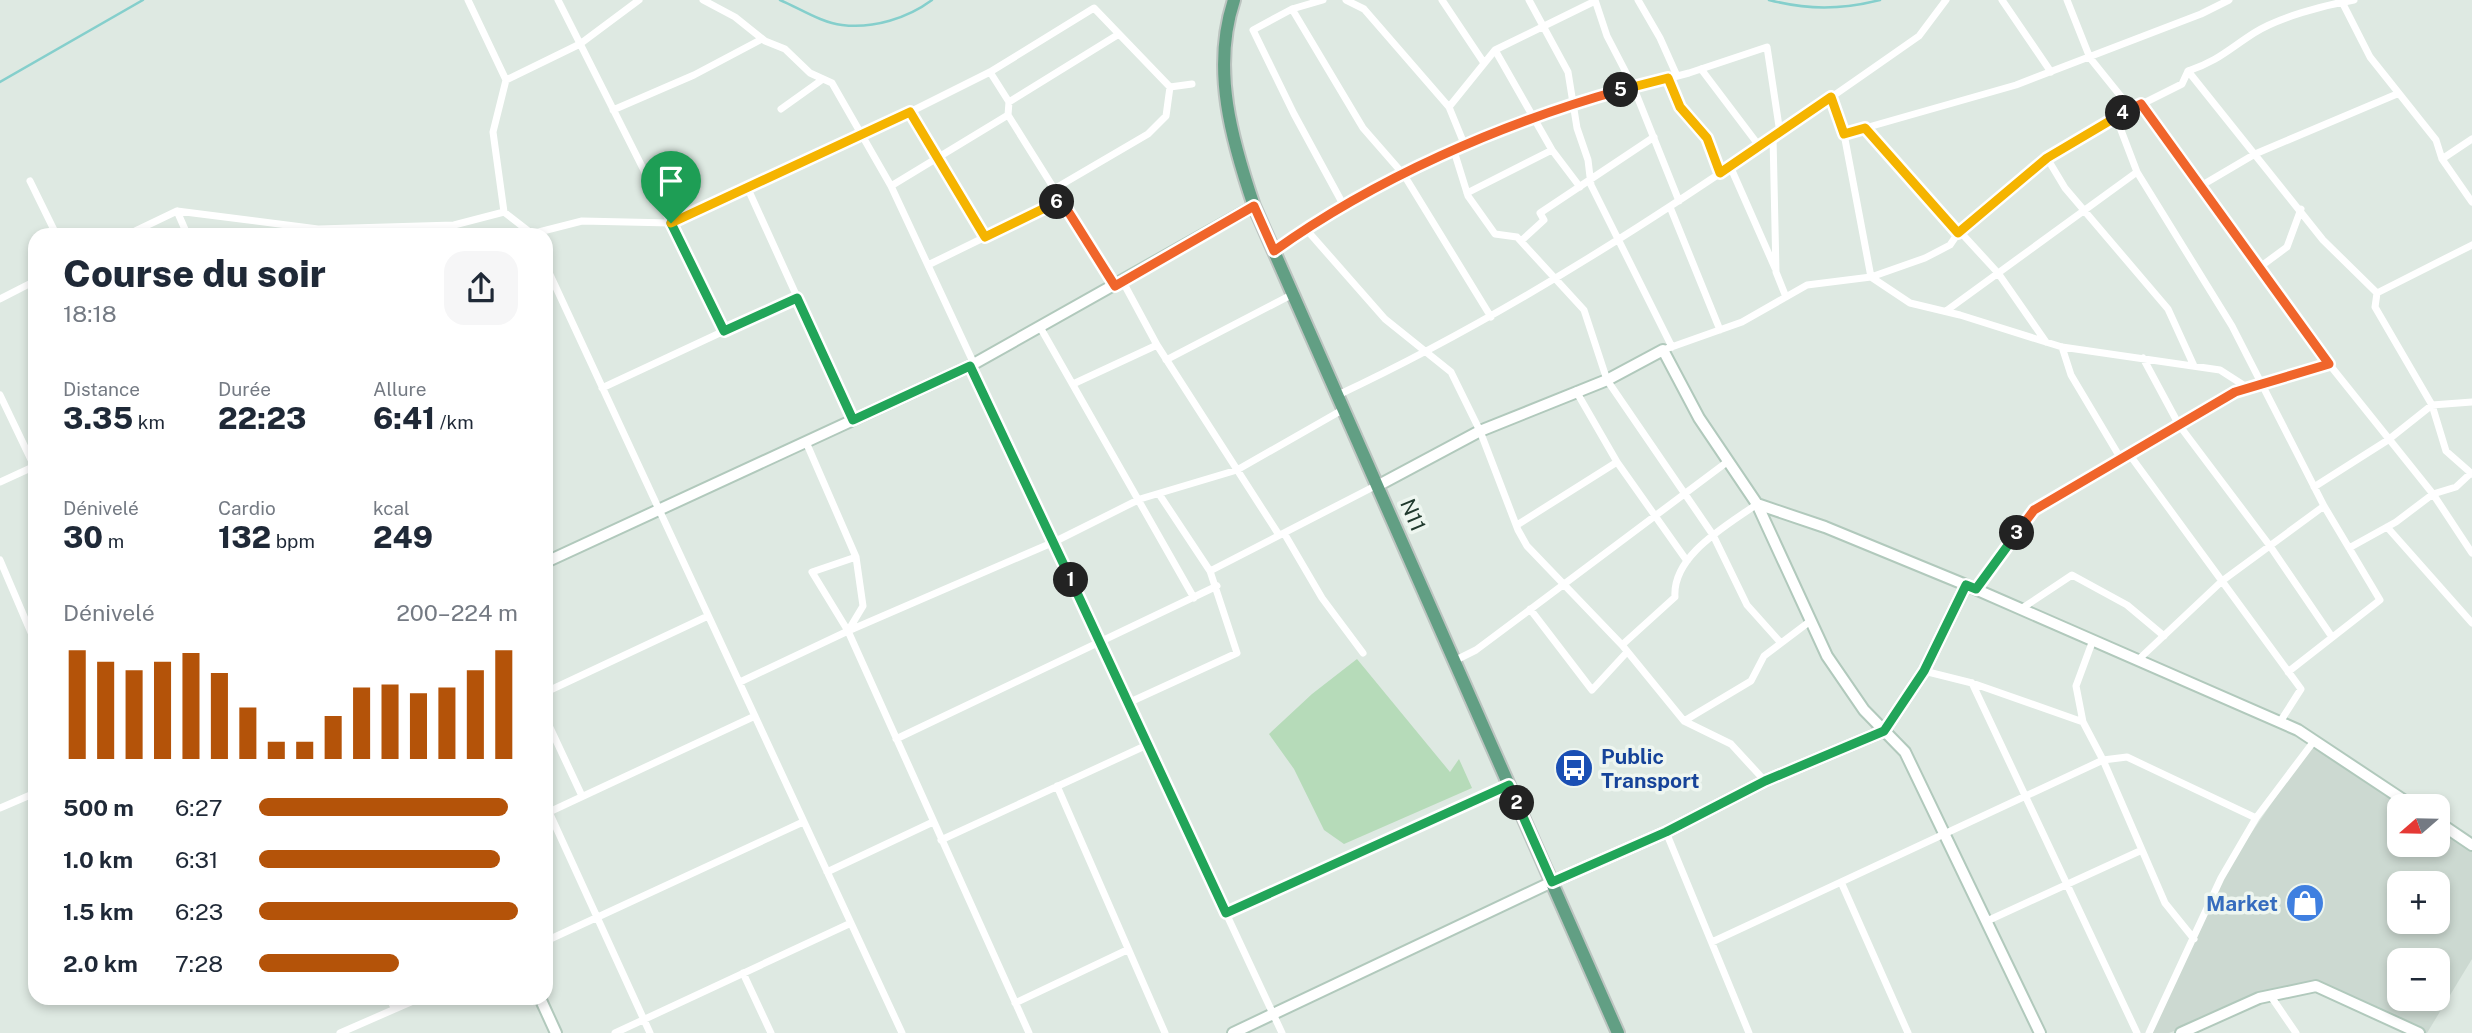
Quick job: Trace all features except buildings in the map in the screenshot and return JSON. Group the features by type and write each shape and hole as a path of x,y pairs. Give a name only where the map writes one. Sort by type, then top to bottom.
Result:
{"main road":[{"name":"N11","path":"1234,0 1226,53 1225,110 1254,206 1618,1033"}],"street":[{"path":"468,0 506,80 493,132 504,212 524,228"},
{"path":"558,0 724,331"},
{"path":"506,80 580,44 639,0"},
{"path":"703,0 735,17 762,39 785,49 810,73 832,83 891,186 1099,643 1282,1033"},
{"path":"1323,0 1292,9 1253,30 1294,114 1345,206"},
{"path":"1346,0 1364,9 1449,107 1465,146"},
{"path":"1443,0 1485,64"},
{"path":"1529,0 1568,72 1577,128 1588,160 1590,179 1699,418 1757,504 1809,622 1864,710 1905,752 2040,1033"},
{"path":"1638,0 1660,38 1680,107 1707,138 1720,173"},
{"path":"1338,395 1427,354 1620,240 1919,36 1946,0"},
{"path":"2001,0 2051,72"},
{"path":"2067,0 2090,58 2131,109"},
{"path":"1844,134 2051,72 2228,0"},
{"path":"1210,571 1480,432 1607,380 1668,349 1742,322 1807,285 1871,277 1925,258 1950,244 1958,233 2047,158 2116,117 2182,84 2188,71 2213,63 2256,31 2341,1 2354,0"},
{"path":"1449,107 1495,50 1595,1 1607,36 1633,86 1679,201"},
{"path":"2341,1 2370,57 2397,94 2436,139 2442,159 2472,202"},
{"path":"553,228 582,220 671,223 862,136 990,72 1094,8 1170,87"},
{"path":"1292,9 1363,128 1404,175 1490,317"},
{"path":"1009,102 1119,34"},
{"path":"613,110 694,75 762,39"},
{"path":"1274,251 1306,228 1345,206 1465,146 1574,103 1673,77 1767,47 1776,135 1776,272"},
{"path":"1495,50 1552,150 1580,187"},
{"path":"1700,69 1759,147"},
{"path":"2188,71 2301,209 2323,240 2377,293"},
{"path":"990,72 1009,102 1008,115 1061,200 1119,284 1322,598 1363,653"},
{"path":"781,109 823,79"},
{"path":"1170,87 1192,84"},
{"path":"1054,189 1148,134 1166,116 1170,87"},
{"path":"2199,187 2255,153 2397,94"},
{"path":"1831,97 1844,134 1871,277 1910,303 2062,347 2220,370 2248,388"},
{"path":"2141,104 2329,364 2433,494 2472,553"},
{"path":"910,112 985,237"},
{"path":"891,186 1008,115"},
{"path":"2116,117 2137,172 2232,326 2324,506 2380,600 2288,672"},
{"path":"1865,128 1958,233 1998,273 2047,343"},
{"path":"1521,240 1544,220 1540,213 1654,137"},
{"path":"2442,159 2472,139"},
{"path":"1467,193 1552,150"},
{"path":"1454,151 1467,193 1495,234 1521,240 1584,310 1607,380 1713,536 1747,604 1781,643"},
{"path":"2047,158 2084,211 2168,309 2194,366"},
{"path":"1730,166 1786,297"},
{"path":"1945,311 2137,172"},
{"path":"30,181 53,228"},
{"path":"748,189 853,420"},
{"path":"928,265 1061,200"},
{"path":"553,559 972,365 1254,206"},
{"path":"1670,207 1720,330"},
{"path":"2260,267 2287,247 2301,209"},
{"path":"177,211 184,228"},
{"path":"142,228 177,211 306,228"},
{"path":"424,228 454,225 504,212"},
{"path":"1306,228 1385,319 1451,372 1480,432 1527,546 1624,649 1684,721 1731,744 1765,781"},
{"path":"2377,293 2472,245"},
{"path":"553,281 902,1033"},
{"path":"0,299 28,285"},
{"path":"2349,548 2387,527 2433,494 2456,487 2472,474 2445,451 2432,405 2375,307 2377,293"},
{"path":"1166,360 1293,294"},
{"path":"602,387 797,298"},
{"path":"1040,327 1194,598"},
{"path":"1073,383 1157,345"},
{"path":"2062,347 2071,375 2122,459"},
{"path":"2143,358 2179,425 2270,546 2332,638"},
{"path":"1233,1033 1552,882 1666,832 1765,781 1884,731 1924,671 1971,587 2034,510 2235,392 2329,364"},
{"path":"1576,391 1617,462 1687,561"},
{"path":"0,395 28,453"},
{"path":"2314,487 2388,440 2432,405 2472,402"},
{"path":"740,682 848,631 1054,542 1140,499 1237,470 1344,409"},
{"path":"806,442 856,557 863,606 848,631"},
{"path":"2129,454 2301,689 2280,722"},
{"path":"1517,525 1617,462"},
{"path":"1454,661 1476,650 1727,462"},
{"path":"0,482 28,469"},
{"path":"1128,703 1237,653 1210,571 1159,494"},
{"path":"1757,504 1825,527 1971,587 2280,722 2394,794"},
{"path":"1530,609 1592,690 1624,649 1675,597 1674,588 1687,561 1713,536 1757,504"},
{"path":"2138,660 2222,581 2324,506"},
{"path":"2387,527 2472,623"},
{"path":"856,557 812,572 848,631 1029,1033"},
{"path":"0,560 28,626"},
{"path":"2021,609 2072,575 2127,605 2164,636"},
{"path":"896,739 1217,586"},
{"path":"553,689 708,616"},
{"path":"1684,721 1751,681 1764,656 1809,622"},
{"path":"2094,640 2076,686 2083,722 2103,760 2165,903 2194,939"},
{"path":"1924,671 1972,683 2083,722"},
{"path":"1972,683 2137,1033"},
{"path":"553,809 754,716"},
{"path":"553,734 582,796"},
{"path":"2149,1033 2221,878 2256,818 2314,741"},
{"path":"941,840 1147,745"},
{"path":"1712,942 2103,760 2127,757 2256,818"},
{"path":"1226,913 1509,785"},
{"path":"1057,786 1165,1033"},
{"path":"0,808 28,796"},
{"path":"553,938 803,822"},
{"path":"827,872 933,822"},
{"path":"553,825 650,1033"},
{"path":"2450,830 2472,845"},
{"path":"1666,832 1749,1033"},
{"path":"1987,921 2142,850"},
{"path":"1840,882 1908,1033"},
{"path":"615,1033 851,923"},
{"path":"1015,1003 1127,950"},
{"path":"743,973 771,1033"},
{"path":"2181,1033 2203,1029 2270,995 2315,986 2419,1033"},
{"path":"2270,995 2296,1033"},
{"path":"393,1005 395,1009"},
{"path":"341,1033 404,1005"},
{"path":"543,1005 556,1033"}],"shaded area":[{"name":"Market","path":"2314,741 2394,794 2387,794 2387,858 2450,858 2450,830 2472,845 2472,959 2450,995 2450,948 2387,948 2387,1011 2440,1011 2427,1033 2417,1033 2316,986 2267,994 2169,1033 2152,1033 2224,873"}],"green space":[{"path":"1357,659 1450,772 1459,759 1472,788 1344,844 1324,830 1294,769 1269,734 1312,694"}],"waterway":[{"path":"0,82 143,0"},
{"path":"780,0 827,21 854,26 890,21 932,0"},
{"path":"1769,0 1824,8 1880,0"}],"place":[{"name":"Public Transport","path":"1574,768"},
{"name":"Market","path":"2305,903"}],"route":[{"path":"1668,78 1680,107 1707,138 1720,173 1831,97 1844,134 1865,128 1958,233 2047,158 2141,104 2329,364 2235,392 2034,510 1976,589 1966,585 1924,671 1884,731 1765,781 1666,832 1552,882 1509,785 1226,913 970,366 853,420 797,298 724,331 671,223 910,112 985,237 1061,200 1115,286 1254,206 1274,251 1306,228 1345,206 1465,146 1574,103 1668,78"}]}
